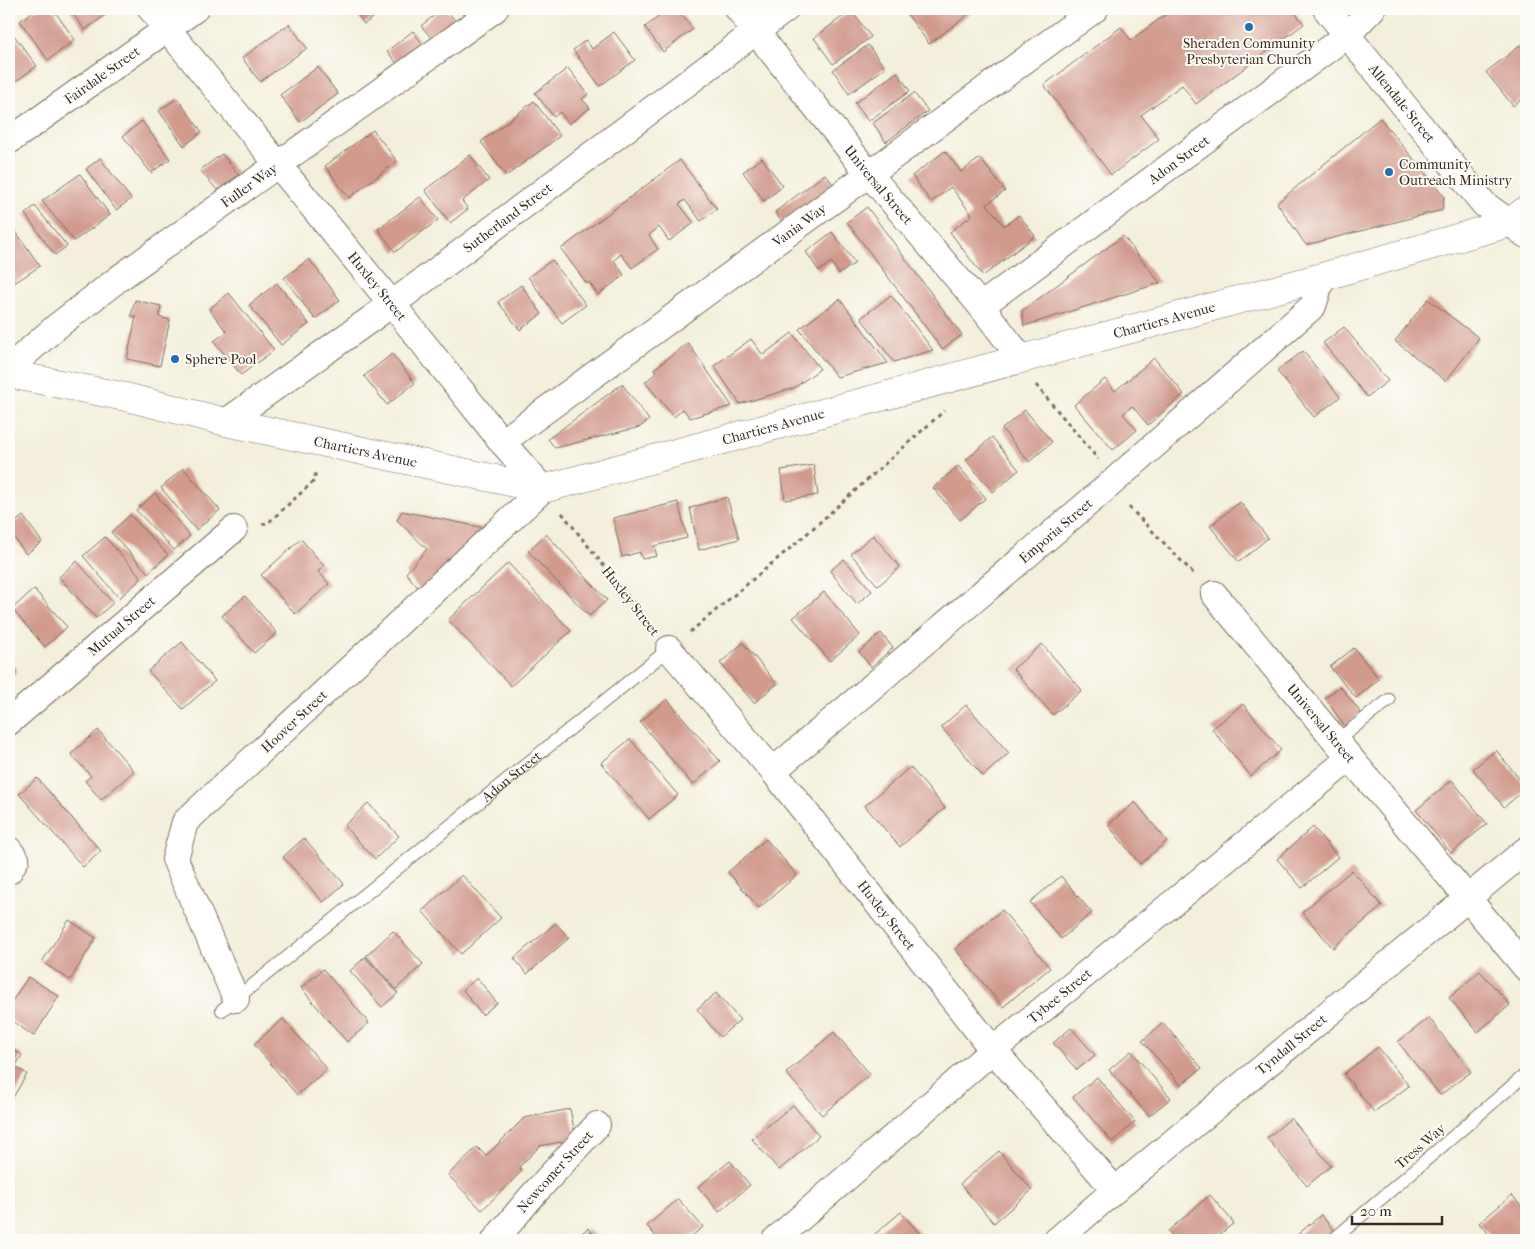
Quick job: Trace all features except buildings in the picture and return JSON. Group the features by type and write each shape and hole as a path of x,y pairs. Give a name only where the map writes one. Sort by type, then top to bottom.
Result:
{"street":[{"name":"Huxley Street","path":"151,9 502,442 543,489"},
{"name":"Fairdale Street","path":"9,141 195,9"},
{"name":"Fuller Way","path":"9,368 56,326 118,279 495,9"},
{"name":"Universal Street","path":"738,9 869,174 981,306 1021,358"},
{"name":"Sutherland Street","path":"226,422 392,304 786,9"},
{"name":"Vania Way","path":"502,442 1095,9"},
{"name":"Allendale Street","path":"1326,9 1484,204 1521,223"},
{"name":"Adon Street","path":"981,306 1347,35 1372,9"},
{"name":"Chartiers Avenue","path":"9,374 126,397 226,422 543,489 1521,223"},
{"name":"Emporia Street","path":"773,771 1108,486 1313,306 1322,277"},
{"name":"Hoover Street","path":"229,1004 175,859 184,822 543,489"},
{"name":"Mutual Street","path":"9,722 234,529"},
{"name":"Universal Street","path":"1214,594 1526,968"},
{"name":"Huxley Street","path":"669,649 773,771 993,1050 1115,1190"},
{"name":"Tybee Street","path":"775,1240 1343,750"},
{"name":"Tyndall Street","path":"1057,1240 1526,850"},
{"name":"Newcomer Street","path":"495,1240 530,1197 597,1125"}],"lane":[{"name":"Adon Street","path":"229,1004 669,649"},
{"name":"Tybee Street","path":"1343,750 1389,700"},
{"name":"Tress Way","path":"1333,1240 1526,1074"}],"path":[{"path":"1021,358 1036,385 1104,467 1108,486 1214,594"},
{"path":"669,649 801,539 948,407 941,381"},
{"path":"234,529 268,523 314,481 323,442"},
{"name":"Huxley Street","path":"543,489 669,649"}],"place":[{"name":"Sheraden Community Presbyterian Church","path":"1249,27"},
{"name":"Community Outreach Ministry","path":"1389,172"},
{"name":"Sphere Pool","path":"175,359"}]}
